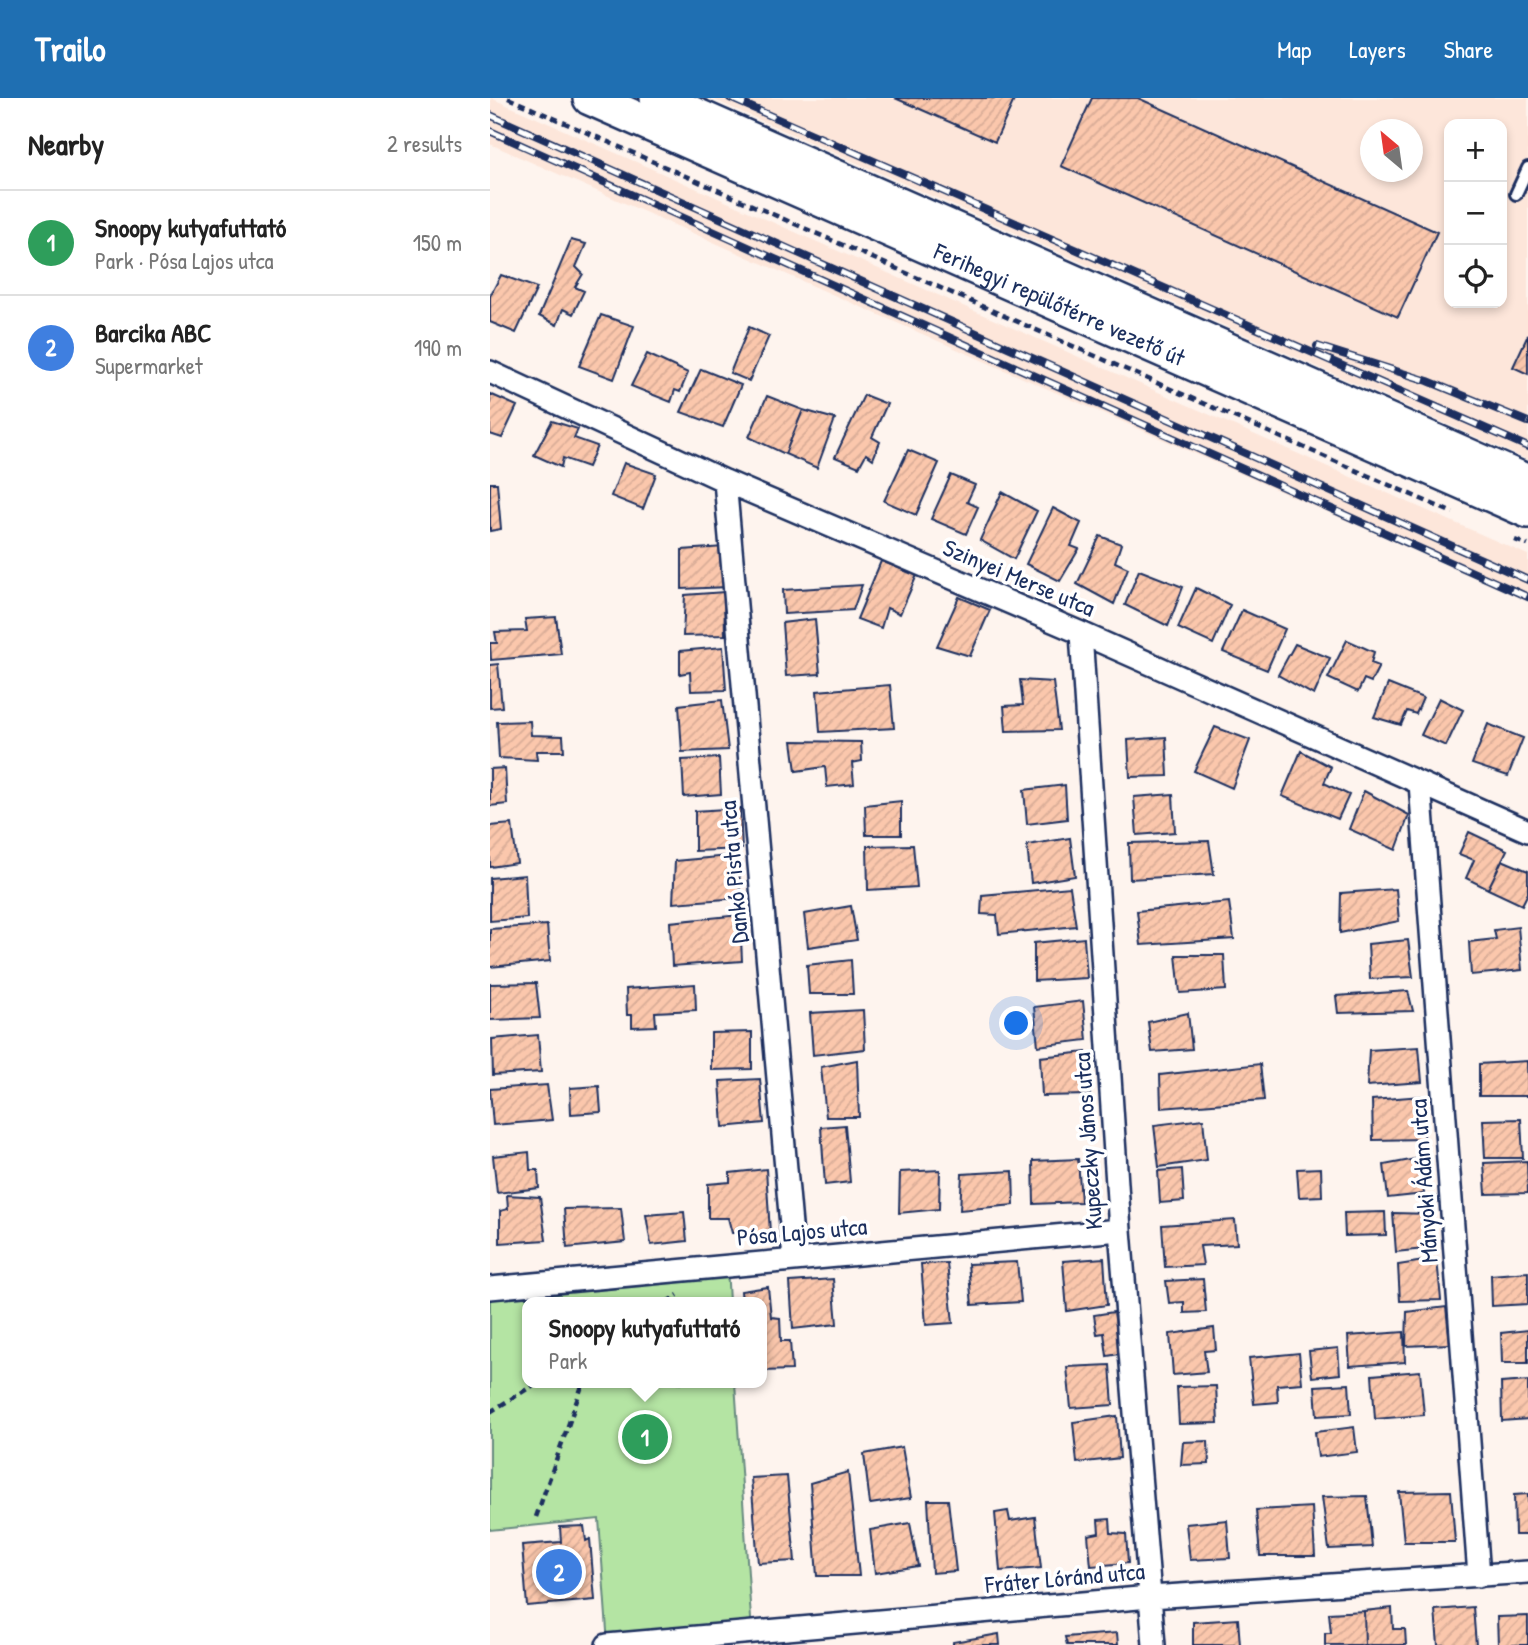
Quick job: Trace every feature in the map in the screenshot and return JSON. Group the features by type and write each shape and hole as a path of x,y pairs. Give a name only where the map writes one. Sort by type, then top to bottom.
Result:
{"main road":[{"name":"Ferihegyi repülőtérre vezető út","path":"590,98 1517,524"},
{"name":"Ferihegyi repülőtérre vezető út","path":"657,98 1528,482"}],"street":[{"name":"Szinyei Merse utca","path":"490,372 725,481 1081,633 1528,831"},
{"name":"Dankó Pista utca","path":"725,481 794,1259"},
{"name":"Kupeczky János utca","path":"1081,633 1120,1230 1154,1645"},
{"name":"Mányoki Ádám utca","path":"1420,783 1479,1576"},
{"name":"Pósa Lajos utca","path":"490,1288 1120,1230"},
{"name":"Fráter Lóránd utca","path":"607,1645 1150,1597 1528,1572"}],"lane":[{"path":"1516,194 1528,168"}],"path":[{"path":"508,98 1457,514"},
{"path":"1517,524 1528,545"},
{"path":"490,1412 529,1388"},
{"path":"536,1517 581,1388"}],"shaded area":[{"path":"491,98 1528,555 1528,600 490,144"},
{"path":"710,98 1528,98 1528,460"}],"green space":[{"path":"727,1265 729,1297 522,1297 522,1388 735,1388 752,1633 608,1645 599,1519 490,1530 490,1288"}],"building":[{"path":"895,98 1015,98 995,142"},
{"path":"1092,98 1138,98 1437,232 1398,317 1061,166"},
{"path":"571,240 586,244 576,267 583,274 575,287 584,291 573,314 563,309 557,325 539,316"},
{"path":"501,275 537,288 516,333 490,322 490,296"},
{"path":"601,315 634,326 614,379 579,366"},
{"path":"749,327 769,336 749,381 730,373"},
{"path":"1528,335 1528,374 1513,367"},
{"path":"647,354 688,373 680,392 675,390 671,402 631,386"},
{"path":"701,369 741,385 723,427 681,412"},
{"path":"490,394 517,406 502,438 490,434"},
{"path":"864,395 887,404 872,437 880,442 873,459 866,454 859,467 835,457"},
{"path":"767,396 803,410 785,454 749,437"},
{"path":"803,410 835,419 817,468 785,454"},
{"path":"552,421 578,429 574,438 597,446 588,467 563,458 561,467 534,455"},
{"path":"908,450 939,463 916,515 884,501"},
{"path":"624,463 656,474 643,509 611,496"},
{"path":"951,475 975,485 967,502 978,507 966,534 931,519"},
{"path":"490,483 497,483 501,529 490,531"},
{"path":"1002,492 1037,511 1014,559 980,540"},
{"path":"1053,508 1081,523 1071,546 1079,549 1060,581 1026,564"},
{"path":"1100,536 1121,544 1115,562 1128,568 1114,604 1077,584"},
{"path":"724,547 728,587 682,589 682,550"},
{"path":"881,561 917,575 900,614 887,608 881,628 857,619"},
{"path":"1139,570 1183,587 1168,626 1125,605"},
{"path":"862,585 853,610 784,614 783,590"},
{"path":"1196,588 1230,605 1213,644 1178,628"},
{"path":"724,592 725,635 683,636 685,595"},
{"path":"959,597 990,610 970,656 937,646"},
{"path":"1242,610 1285,629 1267,670 1223,652"},
{"path":"556,617 561,654 491,660 490,643 497,643 495,632 527,631 525,619"},
{"path":"815,619 820,674 786,676 782,623"},
{"path":"1347,640 1374,652 1371,663 1379,666 1371,682 1364,679 1358,692 1328,678"},
{"path":"1295,644 1330,658 1314,695 1278,675"},
{"path":"723,647 726,690 691,691 690,672 680,674 680,651"},
{"path":"498,664 502,707 490,708 490,665"},
{"path":"1020,680 1053,682 1059,730 1006,731 1004,706 1023,705"},
{"path":"1388,684 1423,698 1416,714 1407,711 1401,725 1374,717"},
{"path":"890,685 894,728 820,732 817,691"},
{"path":"1439,698 1463,710 1446,746 1421,735"},
{"path":"722,700 728,750 682,752 679,705"},
{"path":"530,721 531,735 563,736 564,751 536,751 537,760 499,758 497,722"},
{"path":"1488,724 1523,738 1508,776 1472,764"},
{"path":"1215,727 1250,740 1232,788 1194,771"},
{"path":"1166,737 1168,776 1130,777 1128,740"},
{"path":"792,741 861,742 862,761 852,763 854,784 827,787 825,767 796,771"},
{"path":"1301,751 1331,767 1324,783 1349,795 1338,819 1282,796"},
{"path":"719,758 721,794 684,797 682,760"},
{"path":"505,768 507,804 490,806 490,769"},
{"path":"1065,785 1067,819 1027,824 1024,790"},
{"path":"1364,791 1409,815 1396,850 1349,829"},
{"path":"1173,794 1175,832 1137,835 1134,797"},
{"path":"901,801 901,835 866,835 865,805"},
{"path":"740,808 742,849 695,851 695,811"},
{"path":"512,824 517,863 490,867 490,826"},
{"path":"1469,832 1507,850 1488,889 1466,878 1474,860 1459,854"},
{"path":"1070,838 1075,876 1031,883 1027,845"},
{"path":"1209,841 1214,874 1130,879 1129,843"},
{"path":"913,845 917,887 868,890 867,846"},
{"path":"739,855 740,898 673,903 675,861"},
{"path":"1502,860 1528,871 1528,893 1522,905 1488,889"},
{"path":"525,875 527,918 490,921 490,878"},
{"path":"1070,887 1076,926 999,934 997,915 981,914 982,895"},
{"path":"1396,889 1399,921 1340,933 1341,893"},
{"path":"1229,902 1234,939 1141,945 1137,911"},
{"path":"851,906 857,940 808,947 804,914"},
{"path":"740,915 742,961 672,966 670,922"},
{"path":"547,925 550,961 490,967 490,929"},
{"path":"1518,927 1522,970 1471,975 1469,942 1496,939 1494,930"},
{"path":"1084,938 1087,978 1034,981 1034,943"},
{"path":"1408,940 1413,977 1370,979 1368,944"},
{"path":"1176,955 1224,955 1226,990 1180,993"},
{"path":"851,960 853,994 809,994 807,965"},
{"path":"536,983 540,1018 490,1020 490,984"},
{"path":"695,984 696,1010 655,1012 656,1026 632,1027 632,1015 627,1015 626,989"},
{"path":"1408,991 1413,1011 1338,1013 1336,996"},
{"path":"1083,1001 1087,1040 1038,1046 1034,1007"},
{"path":"863,1010 865,1049 813,1055 810,1013"},
{"path":"1188,1013 1192,1049 1152,1052 1148,1022"},
{"path":"752,1032 752,1069 711,1070 711,1033"},
{"path":"538,1035 541,1072 493,1075 492,1039"},
{"path":"1419,1047 1422,1082 1367,1086 1369,1050"},
{"path":"1086,1052 1090,1095 1042,1096 1040,1057"},
{"path":"857,1060 859,1117 826,1117 821,1067"},
{"path":"1527,1061 1528,1096 1479,1096 1479,1064"},
{"path":"1260,1064 1264,1100 1161,1108 1160,1075"},
{"path":"760,1079 764,1123 723,1127 720,1081"},
{"path":"547,1085 552,1120 493,1125 490,1089"},
{"path":"599,1086 601,1112 571,1114 570,1088"},
{"path":"1422,1096 1424,1139 1373,1140 1372,1100"},
{"path":"1203,1119 1207,1160 1159,1167 1154,1125"},
{"path":"1521,1119 1523,1158 1485,1158 1483,1120"},
{"path":"845,1125 850,1182 825,1185 821,1127"},
{"path":"529,1152 530,1170 538,1170 539,1188 497,1193 493,1156"},
{"path":"1421,1158 1424,1194 1388,1198 1384,1165"},
{"path":"1078,1159 1081,1202 1034,1204 1033,1161"},
{"path":"1527,1161 1528,1193 1486,1194 1484,1163"},
{"path":"1321,1168 1322,1196 1299,1197 1297,1169"},
{"path":"766,1169 770,1233 732,1233 728,1218 708,1218 708,1184 730,1182 730,1173"},
{"path":"1182,1169 1184,1201 1160,1203 1158,1171"},
{"path":"940,1170 939,1209 899,1213 900,1172"},
{"path":"1013,1171 1014,1205 960,1210 962,1174"},
{"path":"507,1195 540,1197 546,1240 500,1243 500,1211 508,1209"},
{"path":"621,1208 625,1242 567,1248 564,1209"},
{"path":"684,1212 687,1241 651,1245 646,1215"},
{"path":"1385,1212 1386,1235 1345,1236 1344,1213"},
{"path":"1393,1213 1432,1214 1434,1248 1396,1252"},
{"path":"1235,1220 1237,1244 1200,1246 1203,1265 1165,1267 1162,1225"},
{"path":"1104,1258 1107,1305 1067,1311 1063,1261"},
{"path":"1437,1259 1441,1300 1400,1301 1398,1265"},
{"path":"1017,1262 1021,1302 972,1305 968,1264"},
{"path":"947,1263 953,1323 926,1325 921,1264"},
{"path":"1528,1272 1528,1304 1492,1306 1491,1275"},
{"path":"833,1279 837,1324 793,1329 790,1282"},
{"path":"1203,1279 1206,1312 1184,1313 1184,1302 1169,1303 1166,1281"},
{"path":"768,1287 771,1317 780,1318 781,1341 790,1341 792,1370 767,1371 767,1297 742,1297 741,1291"},
{"path":"1446,1307 1450,1344 1406,1346 1407,1312"},
{"path":"1114,1312 1120,1354 1107,1356 1104,1333 1097,1334 1094,1315"},
{"path":"1214,1328 1216,1350 1204,1351 1207,1372 1173,1375 1170,1334"},
{"path":"1528,1330 1528,1363 1502,1363 1501,1333"},
{"path":"1404,1332 1405,1362 1350,1366 1348,1336"},
{"path":"1338,1348 1340,1374 1312,1377 1309,1351"},
{"path":"1299,1353 1302,1383 1277,1385 1278,1402 1254,1404 1249,1358"},
{"path":"1110,1365 1113,1405 1071,1408 1067,1367"},
{"path":"1420,1371 1424,1415 1375,1419 1372,1375"},
{"path":"1528,1381 1528,1419 1502,1421 1501,1383"},
{"path":"1349,1384 1351,1414 1317,1416 1315,1386"},
{"path":"1216,1386 1218,1423 1179,1424 1177,1387"},
{"path":"1117,1416 1120,1458 1077,1463 1073,1422"},
{"path":"1354,1427 1357,1452 1318,1457 1315,1432"},
{"path":"1208,1441 1209,1464 1181,1465 1183,1442"},
{"path":"902,1447 911,1498 870,1504 864,1454"},
{"path":"848,1472 859,1576 817,1576 810,1483"},
{"path":"787,1476 795,1561 758,1563 751,1478"},
{"path":"1451,1491 1455,1542 1404,1542 1399,1492"},
{"path":"1528,1494 1528,1535 1515,1535 1514,1495"},
{"path":"1367,1496 1372,1547 1329,1549 1322,1497"},
{"path":"928,1500 948,1500 956,1571 932,1573"},
{"path":"1312,1507 1315,1556 1260,1556 1256,1510"},
{"path":"1008,1511 1010,1521 1035,1517 1041,1568 1000,1571 995,1513"},
{"path":"1110,1519 1111,1533 1126,1534 1128,1563 1091,1566 1088,1535 1099,1533 1098,1520"},
{"path":"1227,1520 1230,1558 1190,1560 1186,1524"},
{"path":"910,1523 918,1566 875,1573 870,1530"},
{"path":"584,1526 586,1541 590,1539 595,1600 527,1606 522,1545 561,1542 560,1527"},
{"path":"1473,1607 1476,1645 1438,1645 1435,1610"},
{"path":"1392,1608 1393,1629 1405,1629 1406,1645 1365,1645 1364,1611"},
{"path":"1364,1611 1365,1645 1325,1645 1325,1633 1331,1633 1329,1613"},
{"path":"1528,1616 1528,1645 1498,1645 1497,1617"},
{"path":"1238,1619 1240,1645 1193,1645 1193,1622"},
{"path":"1117,1633 1118,1645 1067,1645 1065,1637"},
{"path":"999,1634 1000,1645 953,1645 953,1642"}],"railway":[{"path":"730,98 1528,447"},
{"path":"490,115 1528,580"},
{"path":"490,131 1528,597"},
{"path":"1317,346 1428,381 1528,422"}],"place":[{"name":"Snoopy kutyafuttató","path":"645,1437"},
{"name":"Barcika ABC","path":"559,1572"}]}
